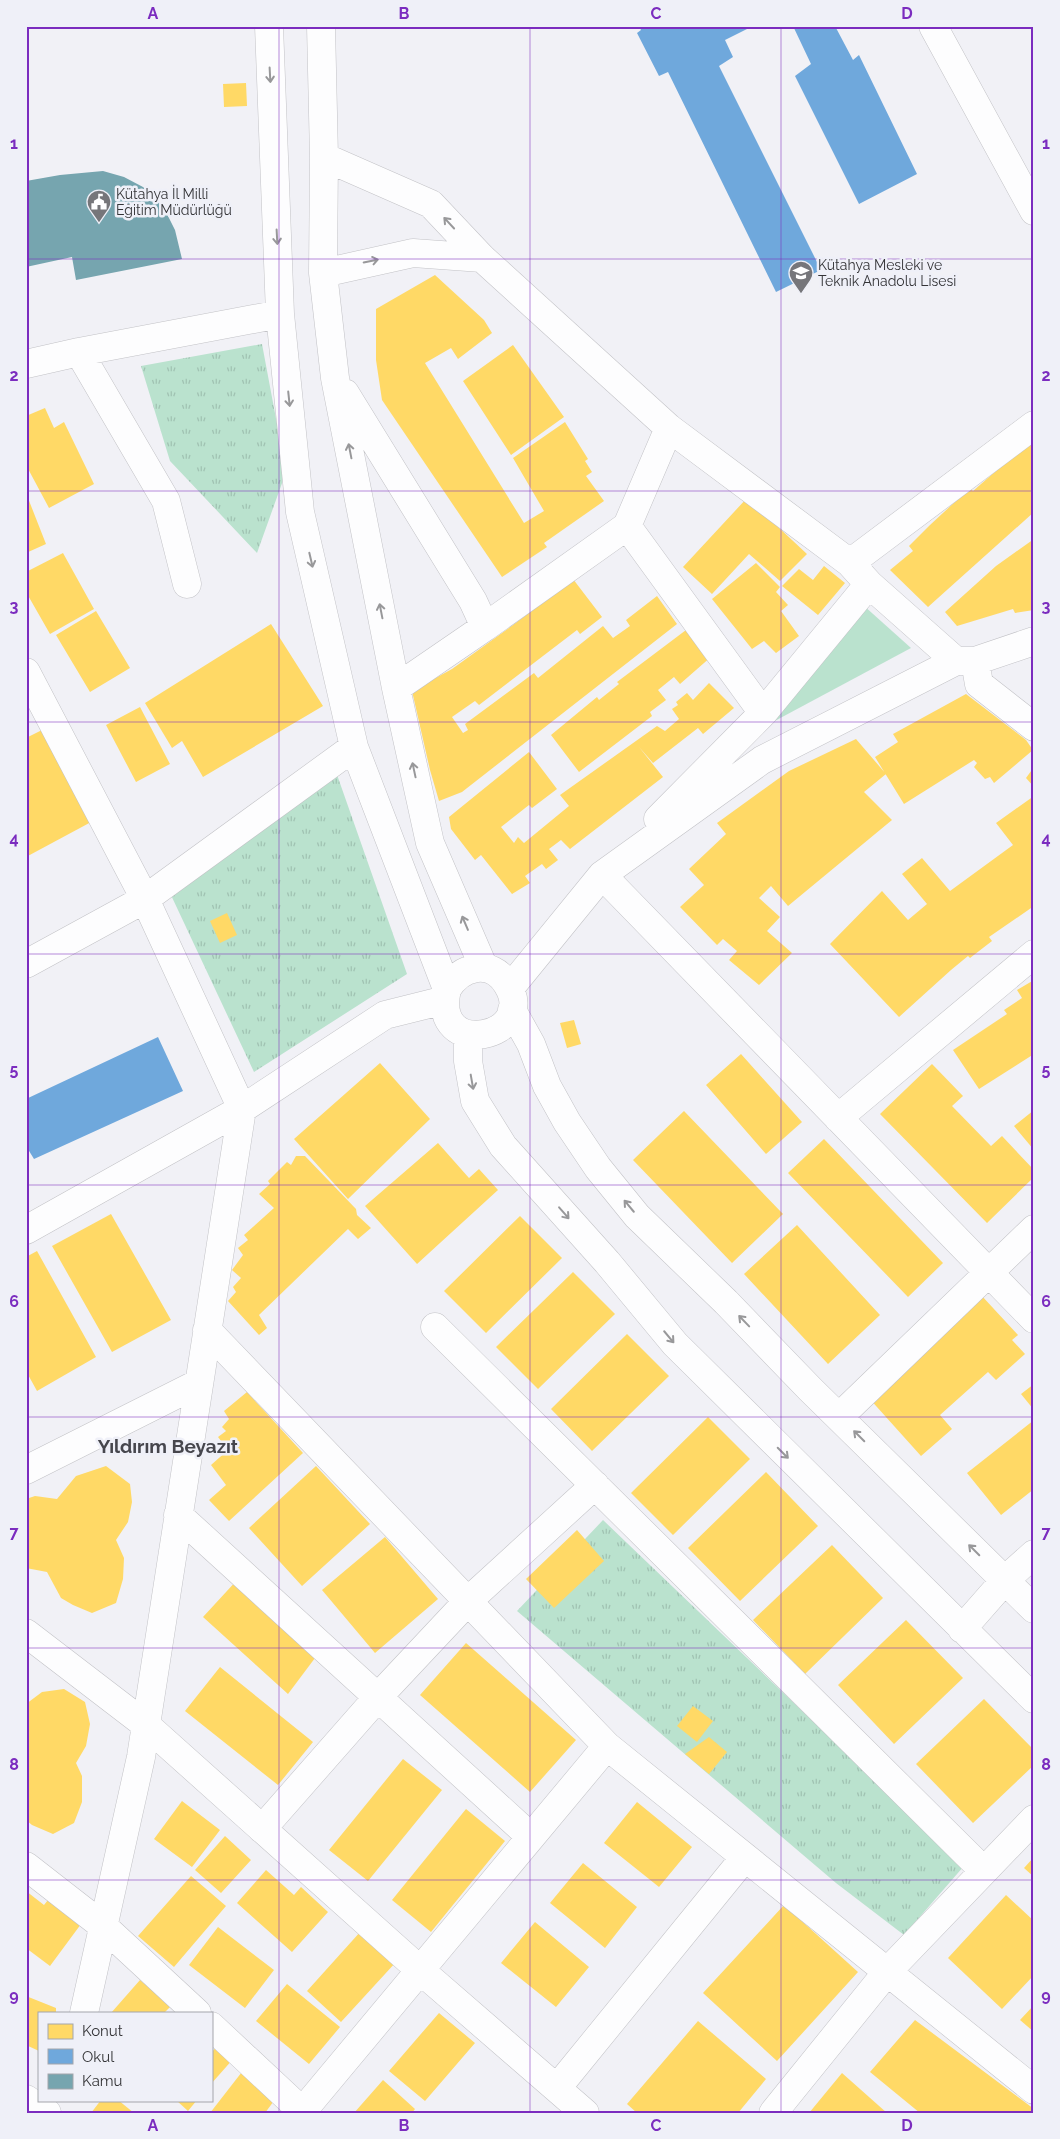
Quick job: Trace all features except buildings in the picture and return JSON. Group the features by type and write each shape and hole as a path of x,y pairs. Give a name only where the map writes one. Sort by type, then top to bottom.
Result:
{"street":[{"path":"268,26 280,314 300,512 354,747 446,994 446,1011 451,1021 463,1031 476,1101 503,1146 607,1262 675,1344 1034,1700"},
{"path":"321,26 324,157 323,273 336,378 396,688 430,843 531,1044 547,1086 567,1122 598,1168 637,1216 1034,1609"},
{"path":"933,26 1034,211"},
{"path":"324,157 431,204 482,258 669,428 850,563 869,584 966,661 979,684 1034,727"},
{"path":"323,273 413,252 482,258"},
{"path":"26,364 79,352 280,314"},
{"path":"79,352 166,501 187,584"},
{"path":"336,378 473,601 486,627"},
{"path":"850,563 1034,425"},
{"path":"396,688 486,627 627,526 669,428"},
{"path":"627,526 763,713"},
{"path":"500,985 602,876 763,713 869,584"},
{"path":"602,876 762,760 966,661 1034,641"},
{"path":"26,672 145,899 242,1109 141,1757 84,2012"},
{"path":"26,964 145,899 354,747"},
{"path":"602,876 1034,1319"},
{"path":"838,1118 1034,954"},
{"path":"26,1230 242,1109 385,1015 446,994 453,979 462,972 473,968 500,985 507,1020 495,1031 479,1036 385,1015"},
{"path":"839,1417 1034,1229"},
{"path":"434,1327 984,1871"},
{"path":"207,1330 607,1746 1034,2090"},
{"path":"26,1470 199,1383"},
{"path":"262,1829 378,1697 468,1601 595,1485"},
{"path":"178,1515 531,1837"},
{"path":"962,1628 1005,1580 1034,1554"},
{"path":"26,1633 146,1725 420,1970 585,2113"},
{"path":"212,2027 302,2112 607,1746"},
{"path":"772,2113 887,1972 1034,1819"},
{"path":"557,2088 745,1856"},
{"path":"26,1866 103,1926 196,2012"},
{"path":"26,2099 47,2113"}],"green space":[{"path":"262,344 286,472 257,553 170,461 141,366"},
{"path":"863,605 911,648 771,723"},
{"path":"335,769 407,974 254,1072 170,893"},
{"path":"603,1520 964,1866 904,1935 836,1883 517,1611"}],"place":[{"name":"Kütahya İl Milli Eğitim Müdürlüğü","path":"99,223"},
{"name":"Kütahya Mesleki ve Teknik Anadolu Lisesi","path":"801,294"}],"district":[{"name":"Yıldırım Beyazıt","path":"168,1446"}]}
